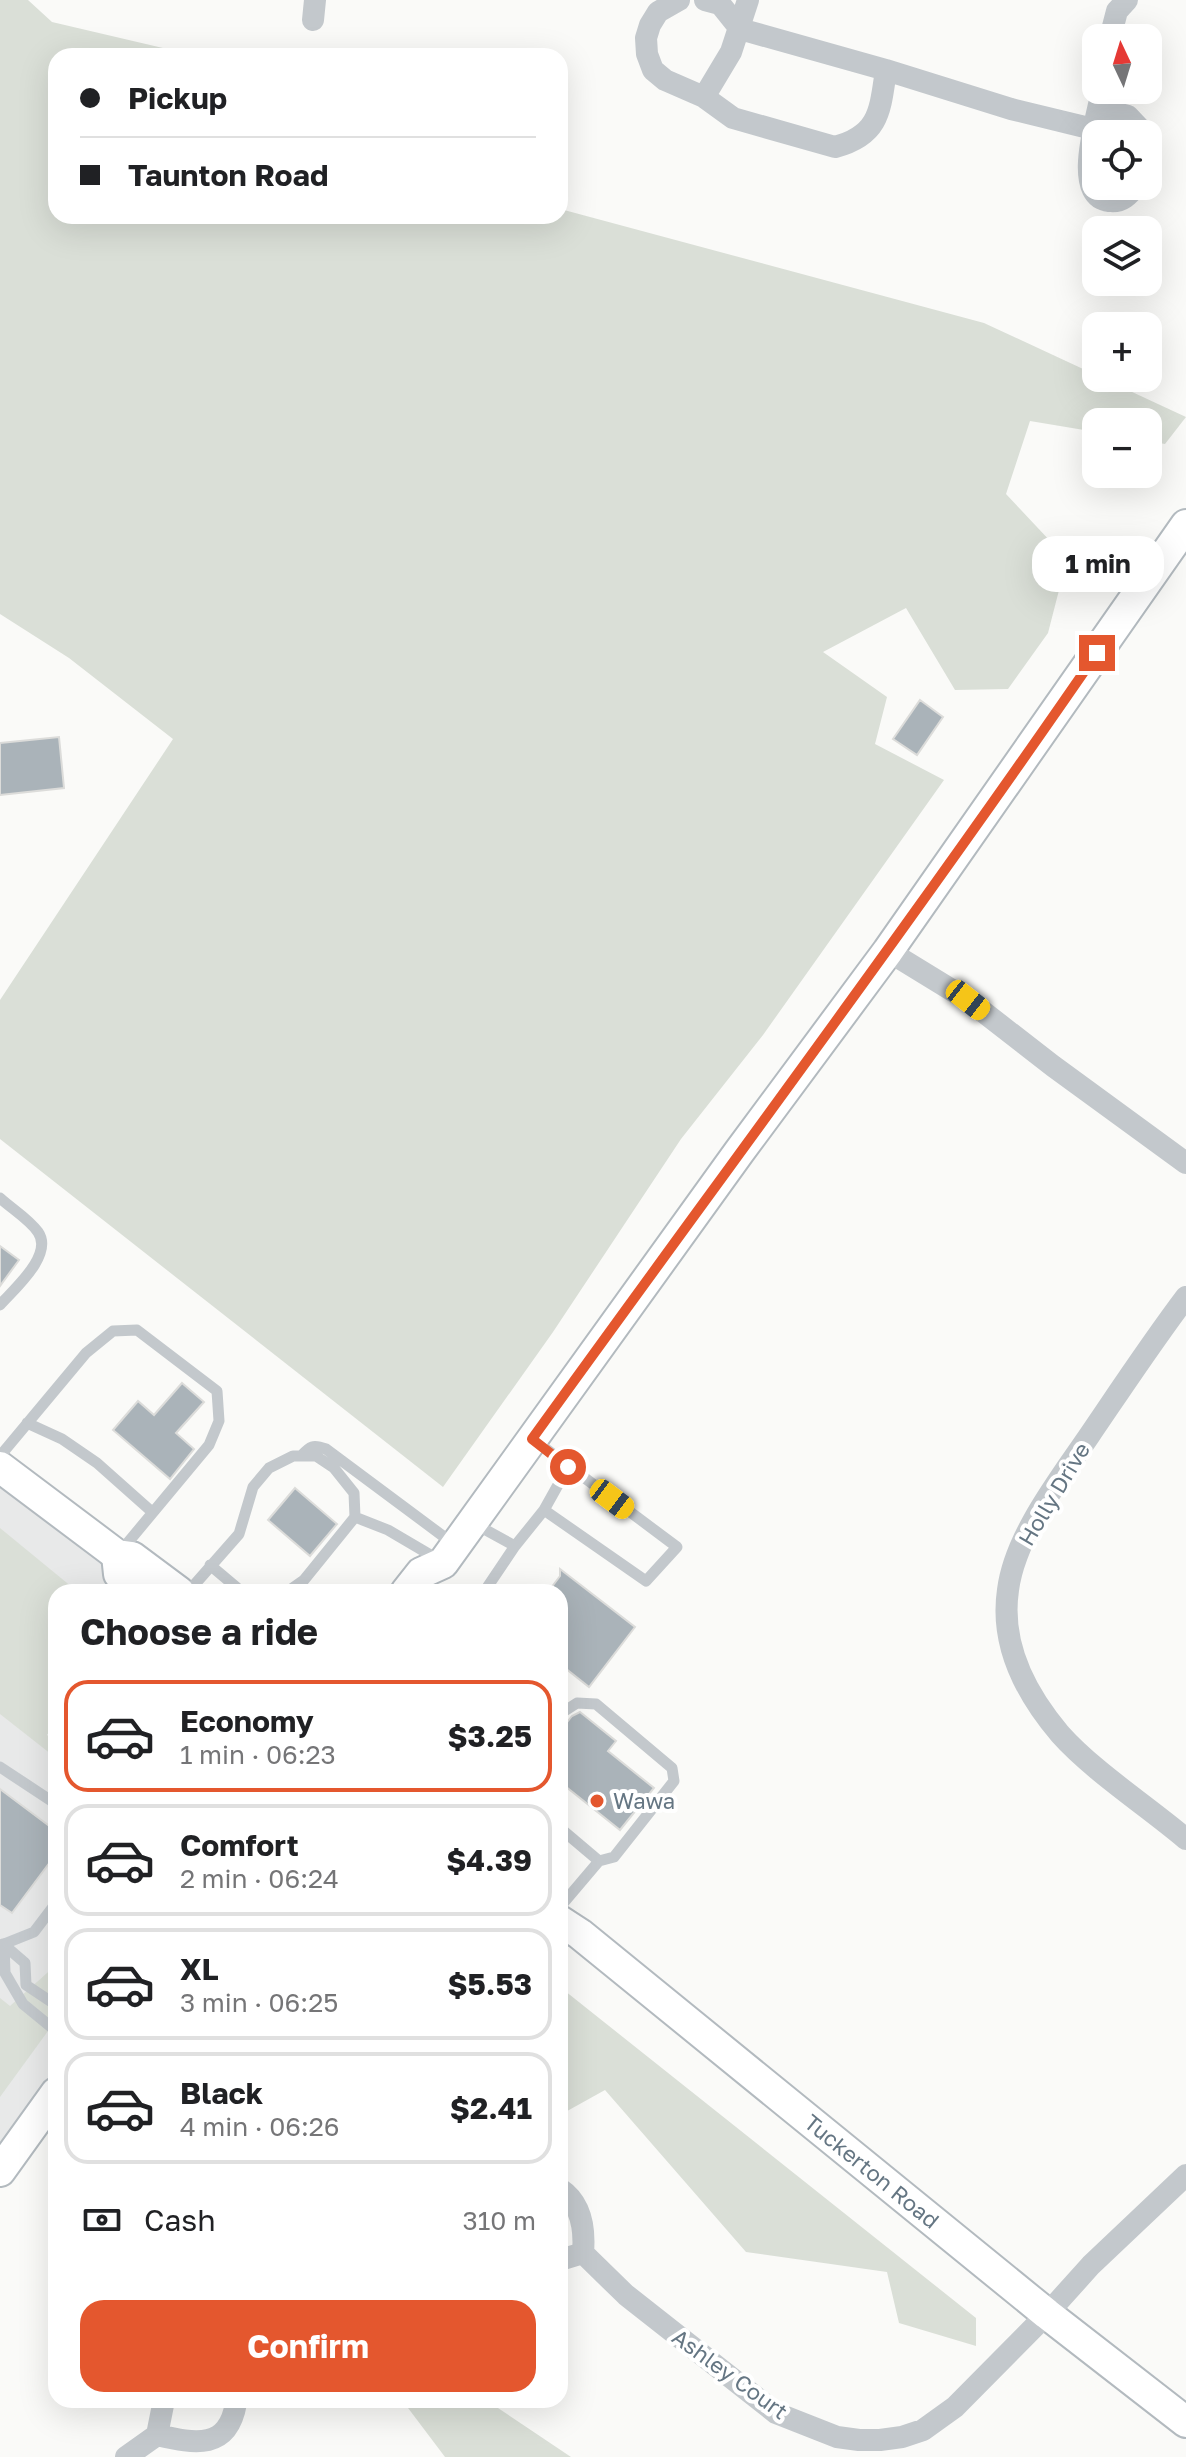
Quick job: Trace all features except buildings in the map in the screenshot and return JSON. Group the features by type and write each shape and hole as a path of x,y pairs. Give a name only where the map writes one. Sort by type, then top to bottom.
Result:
{"street":[{"path":"679,0 658,12 650,25 646,38 647,54 653,70 665,80 704,97 733,118 835,147 852,142 877,120 886,70"},
{"path":"705,0 720,4 740,29 1011,109 1098,109 1128,116 1132,120"},
{"path":"704,97 718,76 740,29 748,0"},
{"path":"1114,24 1117,11 1127,0"},
{"path":"412,1584 421,1573 452,1556 532,1439 888,951 1186,525"},
{"path":"888,951 968,1000 1186,1163"},
{"name":"Holly Drive","path":"1186,1297 1152,1342 1045,1503 1019,1549 1007,1594 1008,1620 1018,1672 1045,1714 1079,1753 1186,1839"},
{"path":"0,1467 117,1555 132,1557 168,1584"},
{"path":"117,1555 119,1574 130,1584"},
{"name":"Tuckerton Road","path":"568,1926 1047,2314 1186,2422"},
{"path":"0,2171 48,2104"},
{"name":"Ashley Court","path":"583,2253 626,2295 776,2413 837,2437 859,2440 902,2437 923,2430 955,2407 1091,2265 1186,2175"},
{"path":"568,2197 577,2206 585,2238 583,2253 568,2258"},
{"path":"126,2457 157,2435 162,2408"},
{"path":"157,2435 176,2440 213,2439 225,2432 233,2420 235,2408"}],"lane":[{"path":"0,1198 37,1231 42,1247 36,1264 0,1305"},
{"path":"0,1456 86,1353 113,1331 137,1330 217,1391 219,1421 209,1445 117,1555"},
{"path":"27,1423 62,1439 97,1463 151,1511"},
{"path":"532,1439 677,1547 646,1581 544,1510"},
{"path":"301,1456 310,1446 326,1449 452,1556"},
{"path":"195,1584 239,1534 253,1487 269,1468 293,1456 316,1456 334,1468 354,1493 355,1517 298,1584"},
{"path":"489,1584 544,1510 568,1467"},
{"path":"355,1517 452,1556 515,1546"},
{"path":"210,1565 233,1584"},
{"path":"568,1709 577,1703 596,1704 672,1768 674,1781 614,1857 599,1861 568,1898"},
{"path":"0,1767 48,1799"},
{"path":"568,1835 599,1861"},
{"path":"2,1943 34,1932 48,1914"},
{"path":"2,1943 25,1963 26,1985 48,2000"},
{"path":"2,1943 5,1973 23,2004 48,2024"}],"shaded area":[{"path":"0,0 28,0 52,22 163,48 48,48 48,224 568,224 568,211 984,323 1082,368 1082,392 1132,392 1186,417 1165,444 1162,443 1162,408 1082,408 1082,430 1030,421 1006,494 1067,559 1048,633 1008,689 955,690 906,608 823,652 887,697 875,744 944,780 763,1035 681,1139 553,1332 443,1487 0,1139 0,1000 173,739 69,658 0,614"},
{"path":"0,1468 138,1584 48,1584 48,2104 0,2171"},
{"path":"0,1528 68,1584 48,1584 48,1752 0,1714"},
{"path":"48,1972 48,2031 0,2097 0,1998 10,2006"},
{"path":"568,1993 976,2318 976,2346 899,2323 887,2272 746,2252 605,2090 568,2111"},
{"path":"408,2408 498,2408 571,2457 445,2457"}],"place":[{"name":"Wawa","path":"597,1801"}],"route":[{"path":"568,1467 532,1439 888,951 1097,653"}]}
